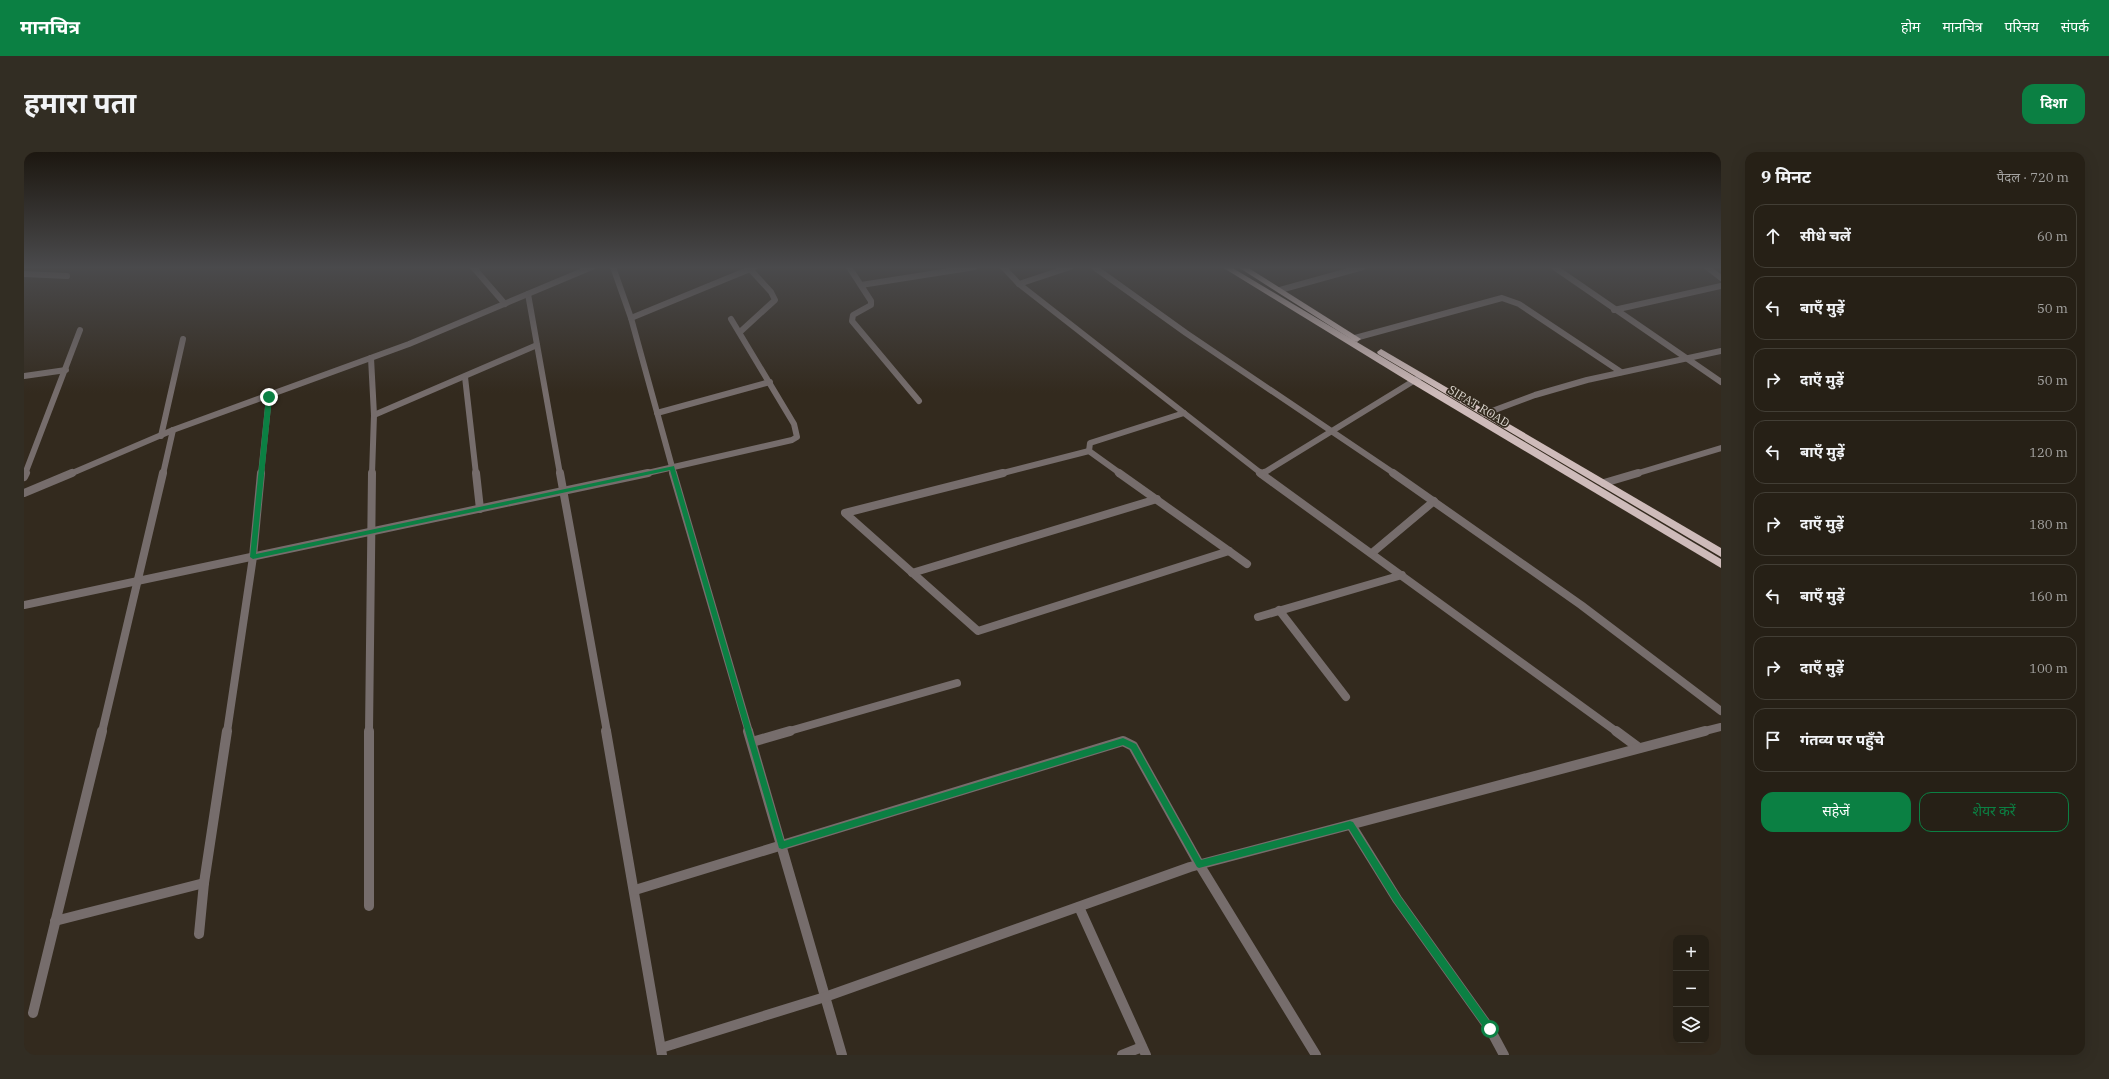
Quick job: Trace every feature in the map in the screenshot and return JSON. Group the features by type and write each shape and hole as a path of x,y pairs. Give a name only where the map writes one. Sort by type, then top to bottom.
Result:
{"highway":[{"name":"SIPAT ROAD","path":"1298,309 1417,379 1721,564"},
{"name":"SIPAT ROAD","path":"1310,309 1417,379 1484,414 1721,553"}],"street":[{"path":"24,493 173,430 269,397 492,309"},
{"path":"531,309 635,890 661,1052 824,997 1199,864 1721,727"},
{"path":"628,309 672,468 842,1055"},
{"path":"631,318 652,309"},
{"path":"740,332 765,309"},
{"path":"864,309 853,315 852,321 919,401"},
{"path":"1051,309 1262,474 1639,748"},
{"path":"1151,309 1332,430 1583,605 1721,711"},
{"path":"1355,338 1459,309"},
{"path":"1527,309 1577,341 1621,372"},
{"path":"1614,310 1721,382"},
{"path":"24,605 370,531 563,492 786,442 797,437 794,424 731,319"},
{"path":"24,477 80,330"},
{"path":"161,436 183,339"},
{"path":"374,415 466,377 537,345"},
{"path":"1484,414 1523,398 1621,372 1689,360 1721,351"},
{"path":"369,906 370,531 374,415 371,358"},
{"path":"24,376 66,370"},
{"path":"466,377 480,509"},
{"path":"1262,474 1417,379"},
{"path":"657,413 770,382"},
{"path":"199,934 204,883 253,557 269,397"},
{"path":"1089,450 1090,443 1184,413"},
{"path":"33,1012 139,581 173,430"},
{"path":"1604,483 1721,448"},
{"path":"1089,450 1247,564"},
{"path":"1089,450 845,513 978,631 1229,551"},
{"path":"912,573 1157,499"},
{"path":"1372,553 1434,501"},
{"path":"1258,617 1402,575"},
{"path":"1279,610 1346,697"},
{"path":"752,742 957,683"},
{"path":"635,890 1123,741 1133,746 1199,864 1316,1055"},
{"path":"1350,824 1397,899 1490,1029 1504,1055"},
{"path":"55,921 204,883"},
{"path":"1079,907 1144,1051 1122,1055"}],"route":[{"path":"269,397 253,557 672,468 704,572 782,846 1123,741 1133,746 1199,864 1350,824 1397,899 1490,1029"}]}
